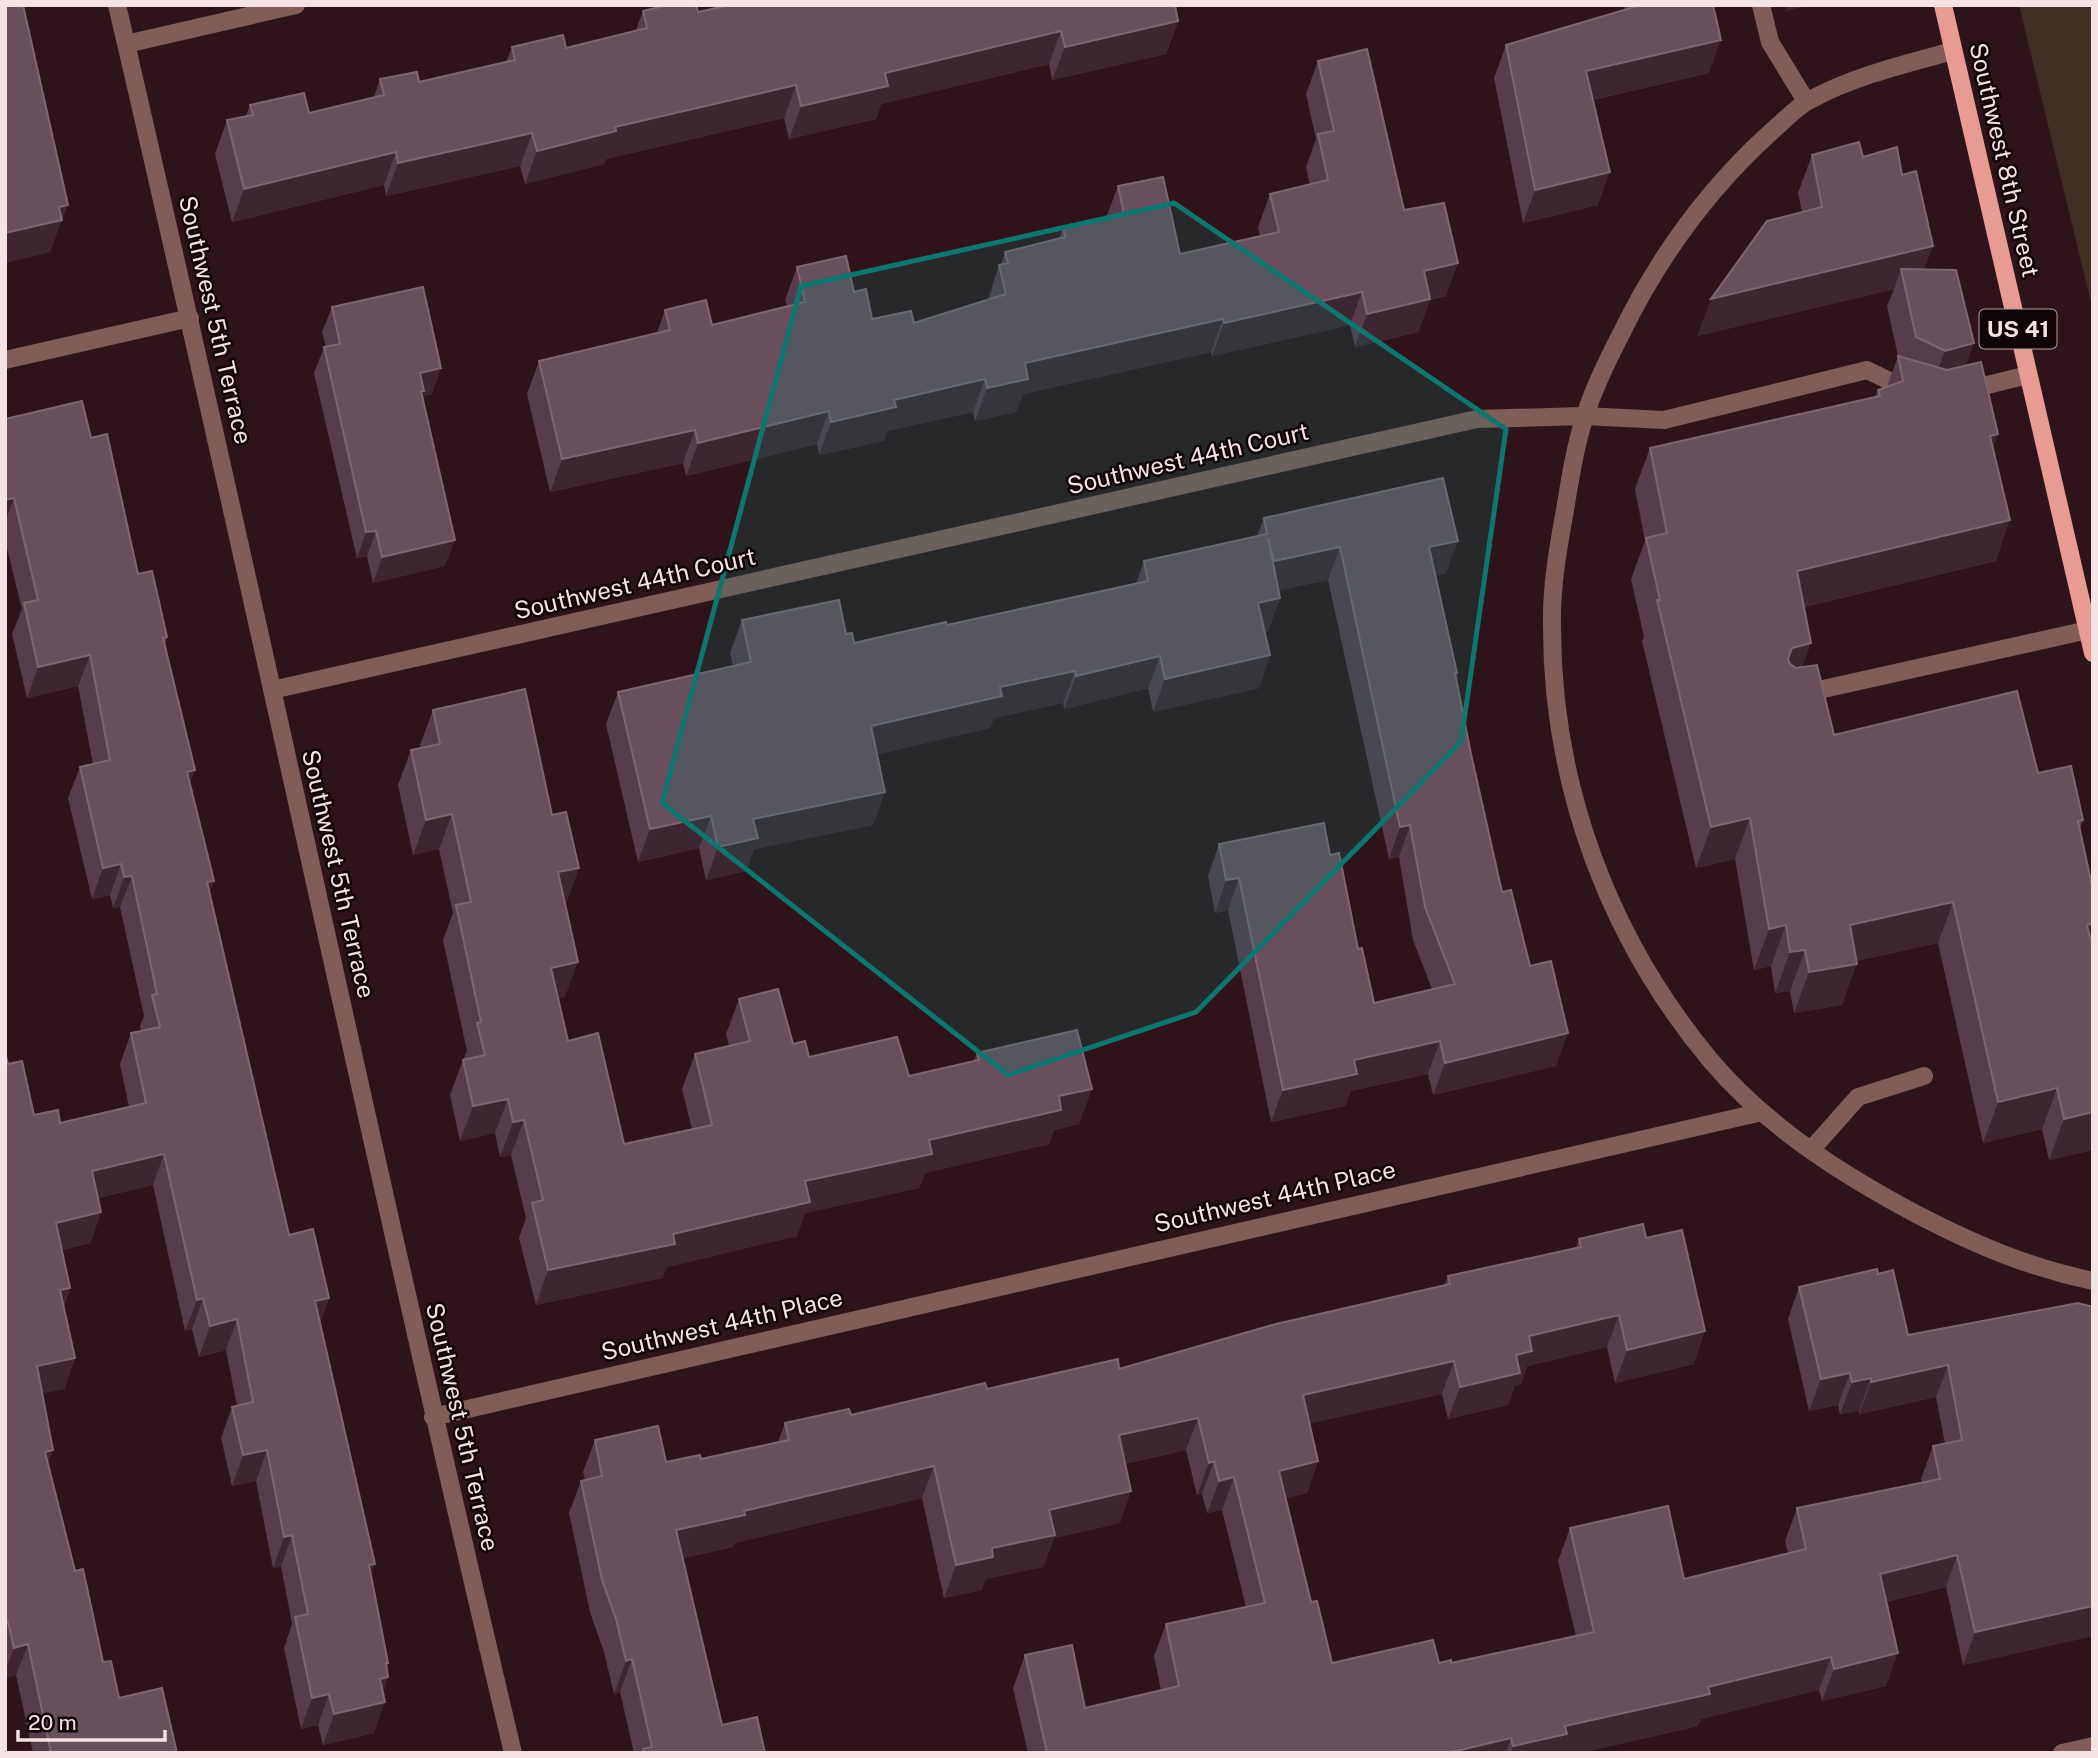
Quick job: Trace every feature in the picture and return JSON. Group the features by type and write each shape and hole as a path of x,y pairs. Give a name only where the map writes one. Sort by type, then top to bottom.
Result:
{"main road":[{"name":"Southwest 8th Street","path":"1943,5 2093,653"}],"street":[{"name":"Southwest 5th Terrace","path":"117,5 190,318 433,1418 513,1753"},
{"path":"126,44 296,5"},
{"path":"1761,5 1770,43 1806,101"},
{"path":"1953,51 1873,74 1806,101 1756,146 1712,193 1677,238 1646,286 1602,373 1584,416 1571,472 1558,552 1551,624 1555,703 1568,775 1587,844 1610,903 1638,958 1674,1012 1714,1063 1762,1111 1811,1150 1879,1195 1997,1253 2049,1272 2093,1281"},
{"path":"5,360 190,318"},
{"name":"Southwest 44th Court","path":"272,690 1477,419 1584,416 1664,419 1867,370 1936,398 2028,375"},
{"path":"1784,698 2088,631"},
{"path":"1811,1150 1858,1097 1924,1076"},
{"name":"Southwest 44th Place","path":"433,1418 1762,1111"},
{"path":"2062,1753 2093,1745"}],"highlighted area":[{"path":"1174,203 1506,429 1461,742 1196,1012 1008,1075 662,803 801,286"}],"shaded area":[{"path":"2019,5 2093,5 2093,311"}],"building":[{"path":"5,5 23,5 68,205 59,207 62,220 5,233"},
{"path":"668,5 696,5 698,12 730,5 1175,5 1178,21 1065,47 1061,31 885,73 888,86 801,106 796,85 615,127 616,131 537,151 532,133 398,163 396,152 244,189 227,120 253,115 250,105 304,93 309,113 384,95 380,79 417,72 419,82 515,60 512,47 563,35 566,48 647,28 643,11"},
{"path":"1641,5 1713,5 1721,40 1586,71 1610,172 1535,190 1506,45"},
{"path":"1367,49 1404,210 1444,203 1458,263 1424,271 1430,299 1367,314 1362,292 1224,323 1223,319 1025,363 1028,379 987,388 985,379 894,400 896,407 831,422 829,411 698,443 695,430 562,459 539,361 670,330 665,310 706,300 712,325 805,302 797,267 846,256 854,292 866,289 872,319 911,311 914,323 1006,294 999,265 1008,263 1005,252 1065,237 1063,227 1124,214 1118,186 1163,177 1180,254 1279,232 1270,194 1328,180 1318,134 1334,131 1318,61"},
{"path":"1859,142 1863,157 1897,147 1902,175 1916,171 1933,246 1711,299 1767,221 1822,207 1812,155"},
{"path":"1901,269 1956,270 1974,343 1945,351 1916,337"},
{"path":"423,287 441,368 420,373 424,391 421,391 455,540 382,557 376,531 366,532 324,347 340,344 332,307"},
{"path":"1898,356 1947,370 1981,362 1998,434 1990,436 2010,520 1797,571 1811,643 1792,648 1788,659 1796,668 1817,665 1834,735 2017,691 2038,773 2071,766 2083,820 2078,821 2093,890 2093,923 2087,925 2093,950 2093,1112 2064,1119 2057,1088 1998,1102 1953,902 1850,925 1857,964 1809,972 1805,950 1790,952 1786,925 1769,929 1750,818 1711,827 1657,600 1660,600 1646,538 1667,533 1650,448 1880,396 1878,390 1903,381"},
{"path":"82,401 91,438 107,434 138,574 152,571 167,637 163,638 195,770 187,772 214,881 207,882 289,1235 313,1229 329,1298 315,1301 375,1564 369,1565 388,1663 388,1677 380,1679 385,1702 334,1714 329,1694 312,1698 295,1617 308,1614 292,1535 284,1537 267,1450 243,1455 232,1407 253,1402 237,1319 210,1326 203,1298 197,1300 164,1154 92,1171 101,1212 56,1223 70,1288 60,1290 75,1358 37,1366 53,1450 45,1452 75,1571 83,1569 103,1662 111,1661 119,1698 162,1688 177,1753 51,1753 28,1644 14,1648 8,1622 5,1623 5,1052 8,1064 22,1061 34,1115 58,1110 60,1123 146,1103 131,1033 160,1027 152,995 157,994 132,876 124,877 121,864 103,868 80,767 110,760 90,655 38,667 24,603 38,600 14,498 5,500 5,419"},
{"path":"1443,478 1458,541 1429,547 1502,892 1511,890 1530,966 1551,961 1568,1033 1445,1063 1440,1041 1354,1060 1357,1074 1283,1090 1239,878 1226,880 1219,844 1324,823 1330,855 1339,853 1358,949 1362,948 1374,1003 1455,984 1425,907 1410,825 1400,827 1340,547 1274,561 1268,538 1280,598 1258,603 1270,655 1165,679 1160,656 1076,676 1075,671 1000,687 1002,696 871,726 885,792 753,819 758,838 718,847 711,816 650,829 618,692 751,662 742,620 839,600 846,634 852,633 854,643 946,622 947,625 1148,581 1144,561 1267,534 1264,518"},
{"path":"525,689 552,815 566,812 579,868 558,872 578,962 551,968 568,1041 598,1033 624,1144 712,1125 695,1054 750,1041 739,999 778,989 793,1044 805,1041 809,1057 897,1037 909,1076 979,1060 977,1053 1077,1030 1092,1089 1059,1096 1061,1110 929,1140 932,1154 805,1181 810,1202 673,1234 675,1244 548,1270 532,1203 543,1200 524,1120 513,1122 508,1099 473,1106 463,1060 485,1055 477,1023 481,1022 456,905 471,902 452,814 426,820 411,750 440,744 433,710"},
{"path":"1643,1224 1646,1238 1682,1230 1705,1331 1627,1350 1619,1315 1529,1336 1532,1351 1516,1355 1520,1373 1460,1387 1454,1361 1303,1395 1318,1461 1279,1471 1311,1602 1317,1601 1332,1663 1433,1640 1439,1663 1451,1660 1451,1663 1594,1632 1570,1528 1668,1506 1684,1579 1806,1549 1797,1508 1940,1479 1933,1446 1962,1440 1948,1365 1871,1382 1871,1378 1852,1382 1850,1373 1821,1379 1799,1287 1877,1269 1878,1274 1893,1270 1908,1335 2078,1303 2093,1307 2093,1606 1975,1632 1957,1555 1880,1574 1898,1653 1834,1669 1831,1657 1708,1687 1710,1694 1565,1726 1567,1734 1513,1746 1511,1738 1448,1753 1047,1753 1025,1655 1072,1645 1085,1708 1179,1686 1166,1624 1265,1603 1234,1477 1219,1481 1214,1461 1209,1463 1198,1418 1119,1435 1131,1491 1049,1510 1055,1535 992,1548 993,1557 956,1565 934,1466 676,1530 722,1725 757,1717 765,1753 644,1753 643,1749 652,1747 632,1659 626,1661 616,1619 602,1580 581,1481 602,1476 595,1440 658,1426 666,1462 700,1455 701,1459 789,1440 785,1423 849,1409 851,1415 985,1383 987,1389 1118,1359 1119,1369 1276,1324 1450,1284 1448,1276 1581,1247 1579,1239"}]}
